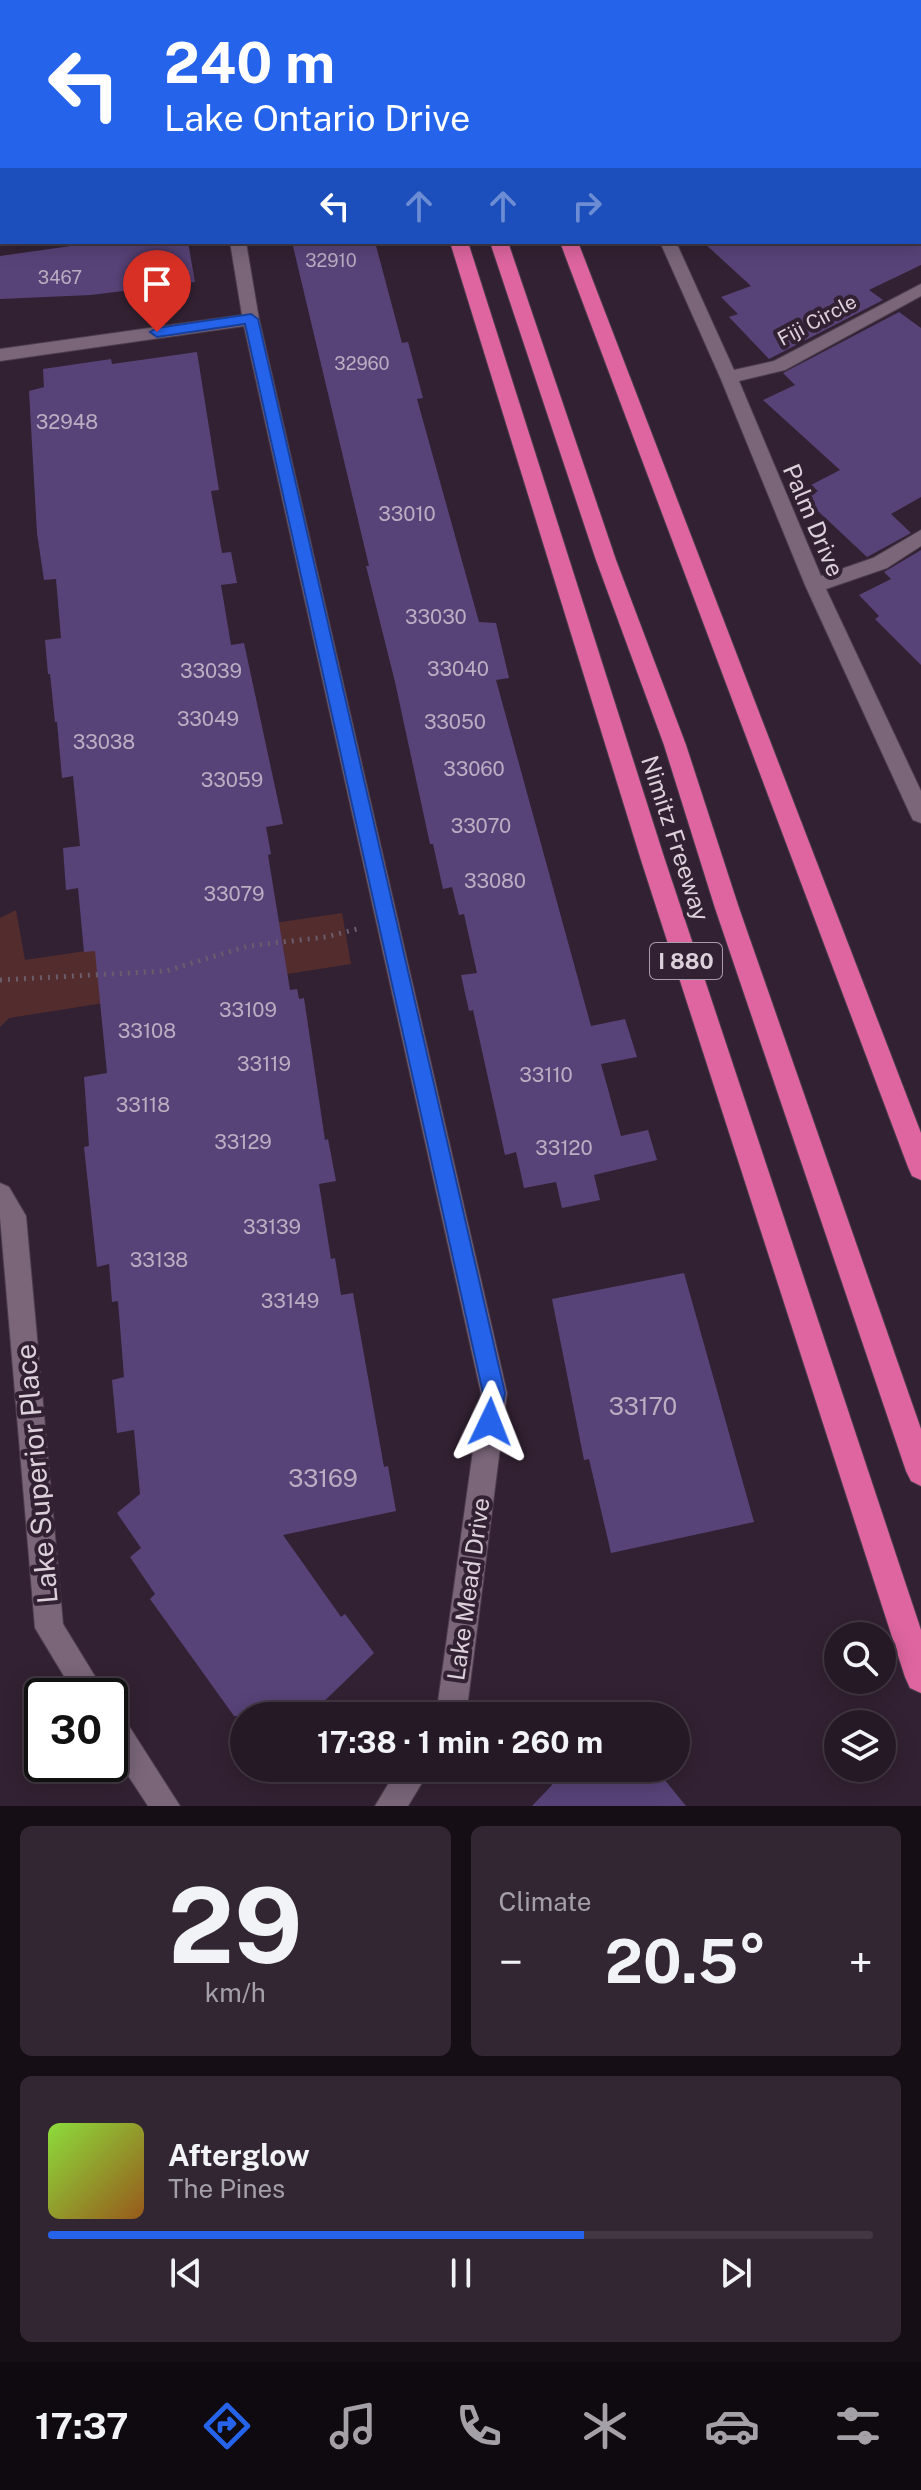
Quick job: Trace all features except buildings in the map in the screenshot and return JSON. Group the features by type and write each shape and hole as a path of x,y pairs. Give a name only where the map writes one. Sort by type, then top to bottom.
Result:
{"highway":[{"name":"Nimitz Freeway","path":"460,244 653,860 921,1677"},
{"name":"I 880","path":"500,244 606,560 675,745 732,922 921,1471"},
{"path":"570,244 921,1167"}],"street":[{"name":"Lake Mead Drive","path":"238,244 251,319 494,1393 453,1702"},
{"name":"Palm Drive","path":"669,244 729,377 815,585 921,814"},
{"name":"Fiji Circle","path":"729,377 779,366 921,289"},
{"path":"0,355 251,319"},
{"path":"815,585 880,563 921,537"},
{"name":"Lake Superior Place","path":"0,1195 14,1216 49,1628 81,1678"},
{"path":"128,1749 165,1806"},
{"path":"390,1806 406,1782"}],"path":[{"path":"0,980 166,971 248,946 326,937 386,921"}],"shaded area":[{"path":"16,910 25,960 342,913 351,964 9,1018 0,1027 0,918"}],"route":[{"path":"157,332 251,319 494,1393 490,1422"}]}
